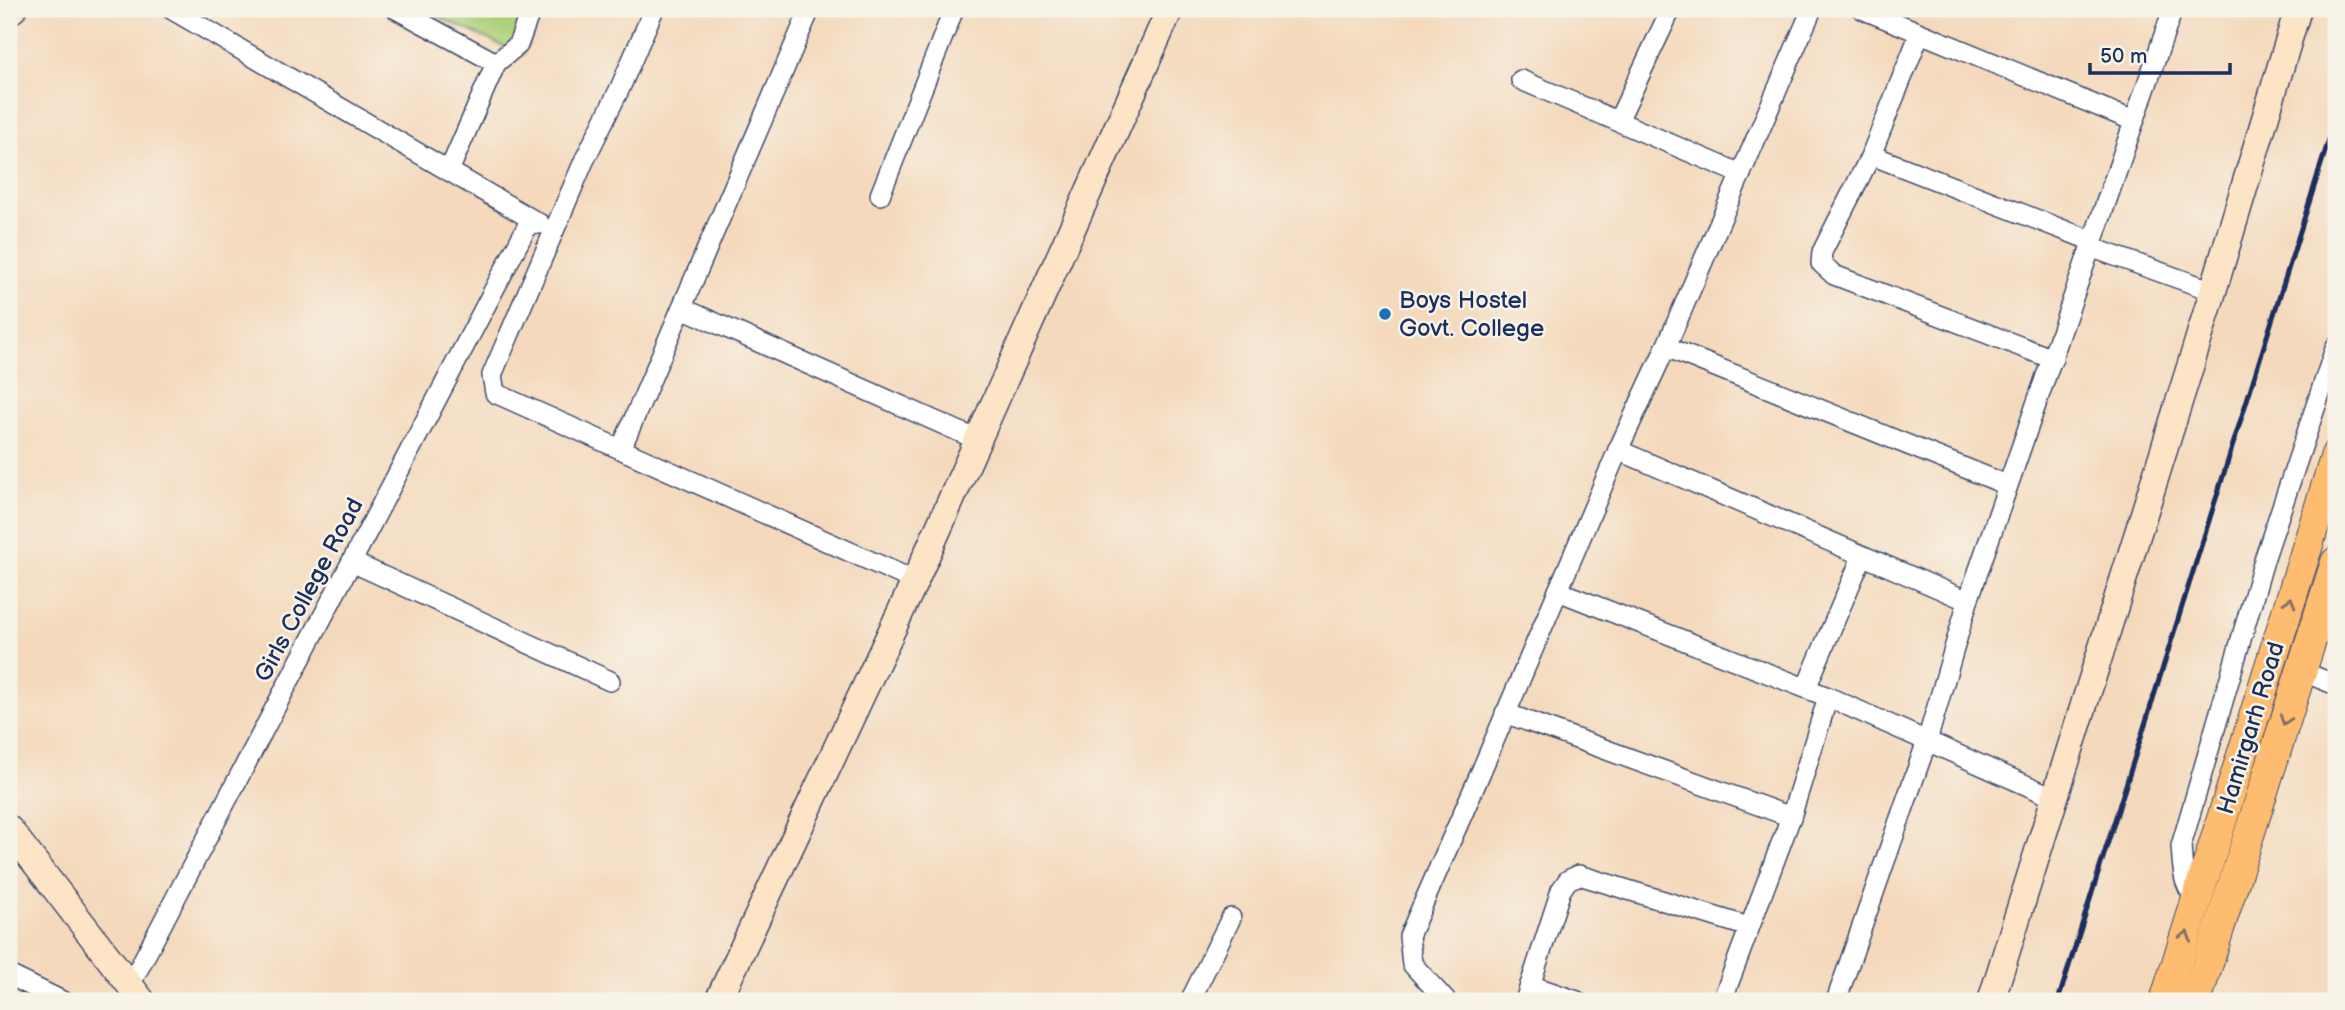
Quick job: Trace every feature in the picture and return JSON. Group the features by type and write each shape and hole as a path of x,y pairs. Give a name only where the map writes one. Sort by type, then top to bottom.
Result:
{"main road":[{"name":"Hamirgarh Road","path":"2196,1001 2211,905 2336,455"},
{"name":"Hamirgarh Road","path":"2165,1001 2211,905 2301,671 2336,562"}],"street":[{"path":"171,9 197,14 449,171 553,232"},
{"path":"396,9 496,62"},
{"path":"449,171 496,62 518,46 531,9"},
{"path":"654,9 492,375 495,393 915,581"},
{"path":"621,449 810,9"},
{"path":"880,195 954,9"},
{"path":"718,1001 915,581 1170,9"},
{"path":"1618,121 1671,9"},
{"path":"1446,1001 1412,964 1409,936 1812,9"},
{"path":"1862,9 2134,121"},
{"path":"1836,1001 1927,741 1968,601 2007,485 2173,9"},
{"path":"1991,1001 2213,291 2298,9"},
{"path":"1920,33 1871,155 1822,252 1821,263 1834,275 2053,359"},
{"path":"1521,80 1741,174"},
{"path":"1871,155 2213,291"},
{"name":"Girls College Road","path":"131,996 352,562 531,219"},
{"path":"682,308 978,440"},
{"path":"2211,905 2188,891 2183,876 2181,846 2265,557 2336,346"},
{"path":"1666,347 2007,485"},
{"path":"1618,450 1968,601"},
{"path":"1806,688 1863,557"},
{"path":"352,562 610,681"},
{"path":"1558,591 1829,697 2055,798"},
{"path":"2301,671 2336,685"},
{"path":"1722,1001 1791,817 1829,697"},
{"path":"1505,713 1791,817"},
{"path":"9,829 131,996"},
{"path":"1577,1001 1527,993 1561,891 1568,880 1579,875 1749,927"},
{"path":"1191,1001 1231,918"},
{"path":"9,975 62,1001"}],"green space":[{"path":"421,9 545,9 523,55"}],"railway":[{"path":"2058,1001 2336,117"}],"place":[{"name":"Boys Hostel Govt. College","path":"1385,314"}]}
